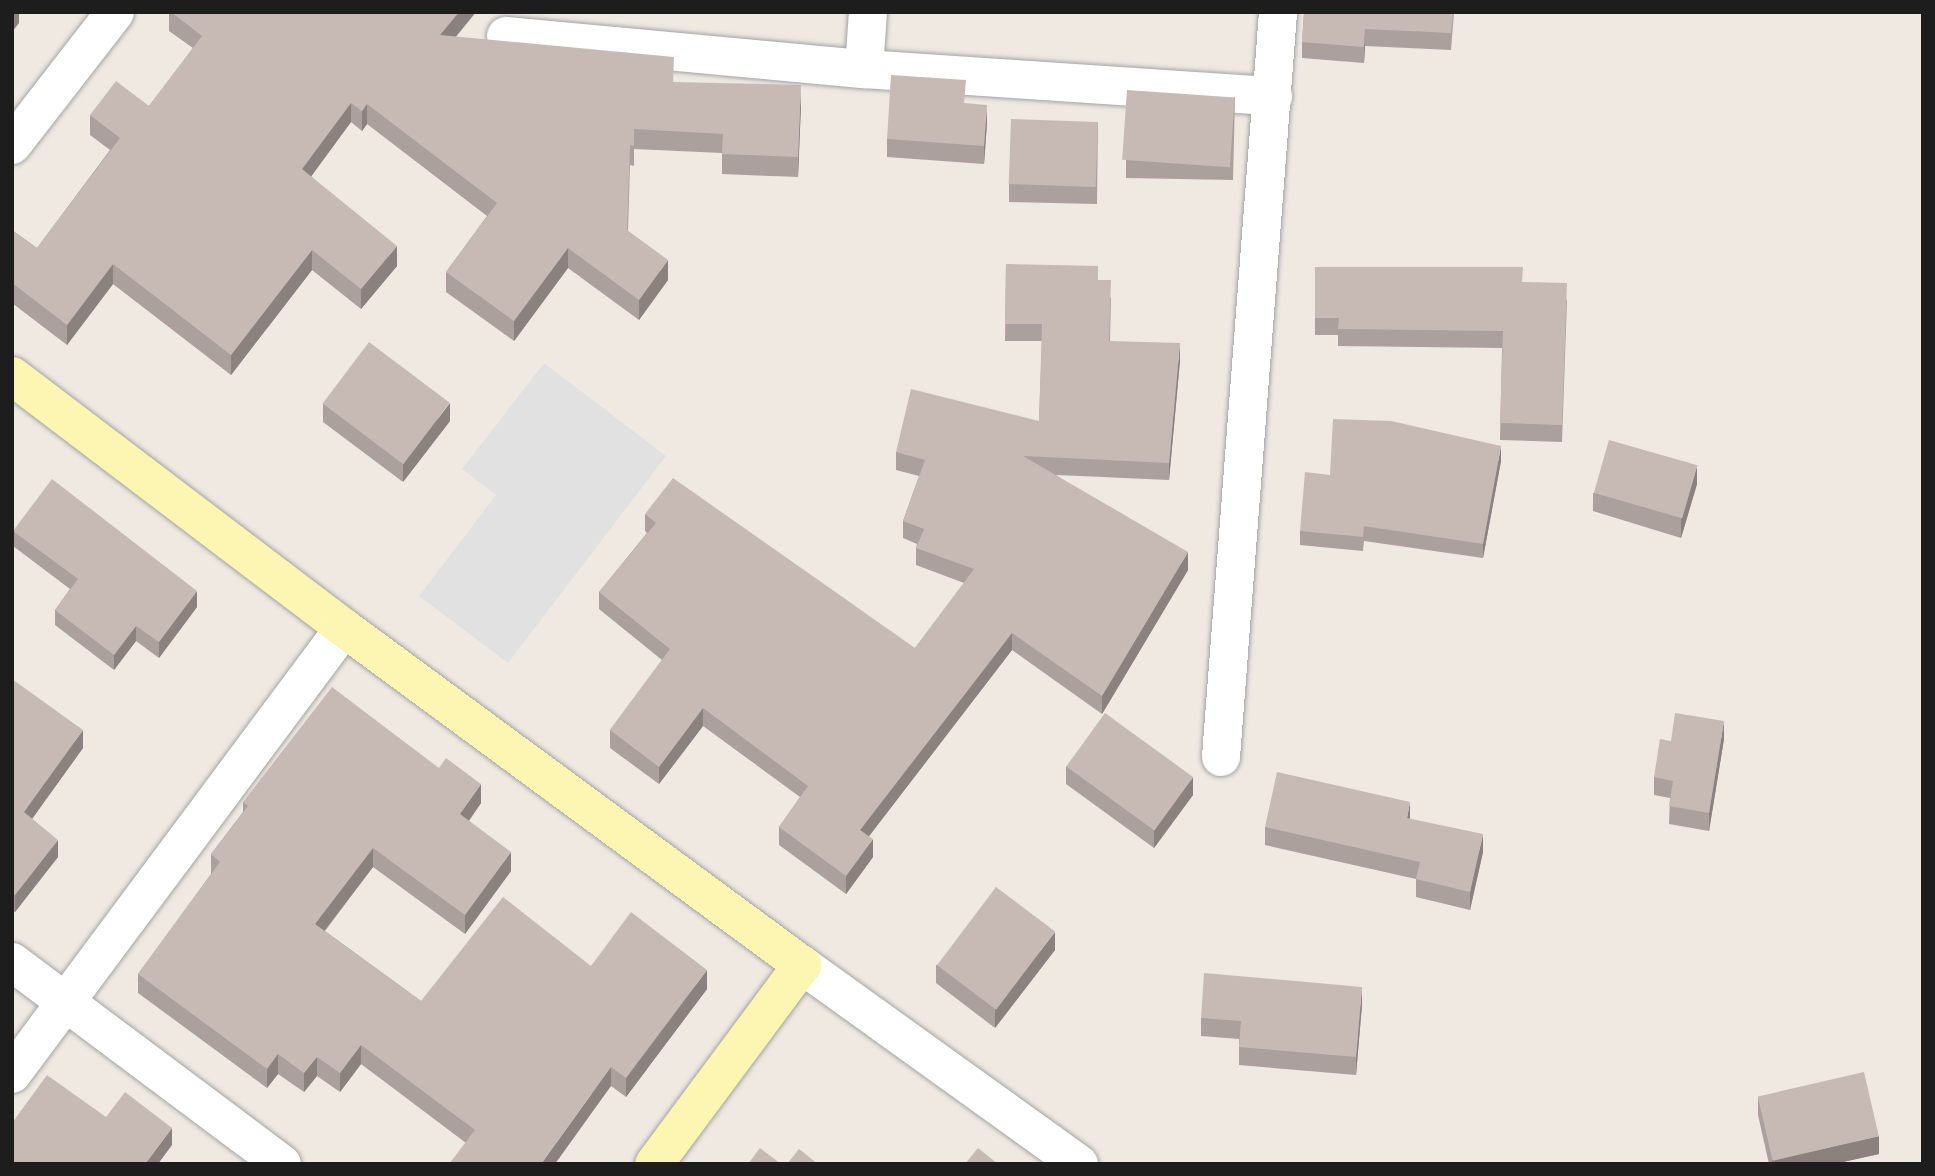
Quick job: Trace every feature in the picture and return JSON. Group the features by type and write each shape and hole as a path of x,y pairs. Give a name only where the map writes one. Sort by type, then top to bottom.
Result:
{"street":[{"path":"12,145 115,12"},
{"path":"864,69 868,12"},
{"path":"1222,757 1278,12"},
{"path":"506,36 864,69 1273,96"},
{"path":"12,376 344,628 802,965 1079,1164"},
{"path":"12,1074 68,1003 344,628"},
{"path":"12,962 282,1164"},
{"path":"654,1164 802,965"}],"shaded area":[{"path":"544,363 666,456 508,663 419,596 496,495 462,469"}],"building":[{"path":"171,12 459,12 440,35 674,57 673,82 801,85 798,157 722,154 723,134 634,129 634,146 630,145 627,230 668,260 639,300 568,248 514,321 446,272 497,203 367,104 362,111 351,103 302,169 397,246 361,289 312,250 231,355 113,264 67,325 12,283 12,230 37,248 120,138 90,115 116,81 149,106 202,36"},
{"path":"1304,12 1453,12 1451,33 1365,29 1364,47 1302,42"},
{"path":"891,75 966,80 964,103 987,105 984,146 887,139"},
{"path":"1127,90 1235,98 1230,167 1122,160"},
{"path":"1011,119 1098,122 1096,187 1009,184"},
{"path":"1006,264 1098,266 1098,280 1111,280 1109,341 1180,343 1169,463 1023,456 1188,552 1102,696 1012,633 860,830 873,839 846,876 779,827 808,786 703,708 659,767 610,730 670,649 599,592 656,523 645,514 673,478 915,648 974,569 916,548 924,529 903,521 925,460 896,452 911,389 1039,421 1042,324 1005,324"},
{"path":"1315,267 1523,267 1522,282 1567,283 1562,425 1500,423 1503,331 1338,329 1339,318 1315,318"},
{"path":"369,342 450,403 403,464 323,403"},
{"path":"1333,419 1391,421 1501,446 1483,544 1364,526 1363,537 1300,531 1305,472 1330,475"},
{"path":"1609,440 1697,465 1682,518 1594,493"},
{"path":"52,479 197,591 159,642 136,626 114,655 55,610 78,579 13,531"},
{"path":"12,679 83,730 24,812 58,840 15,895 12,893"},
{"path":"332,687 439,768 446,758 481,784 460,814 511,852 465,915 373,848 315,924 421,1001 503,897 591,966 631,912 707,970 626,1078 611,1067 541,1164 449,1164 475,1130 361,1045 340,1073 317,1057 304,1073 278,1054 267,1069 138,974 220,862 211,854 248,806 243,802"},
{"path":"1105,713 1193,777 1154,830 1066,766"},
{"path":"1675,713 1724,721 1709,813 1669,806 1673,781 1654,777 1660,739 1671,741"},
{"path":"1277,772 1410,802 1407,818 1483,834 1470,892 1416,879 1420,862 1265,827"},
{"path":"996,887 1055,932 996,1010 937,965"},
{"path":"1204,973 1362,987 1356,1057 1239,1047 1241,1021 1201,1018"},
{"path":"1864,1072 1879,1136 1773,1161 1758,1097"},
{"path":"47,1075 106,1117 125,1092 172,1128 145,1164 12,1164 12,1123"},
{"path":"760,1148 781,1164 748,1164"},
{"path":"978,1148 998,1164 965,1164"},
{"path":"799,1149 818,1164 787,1164"}]}
